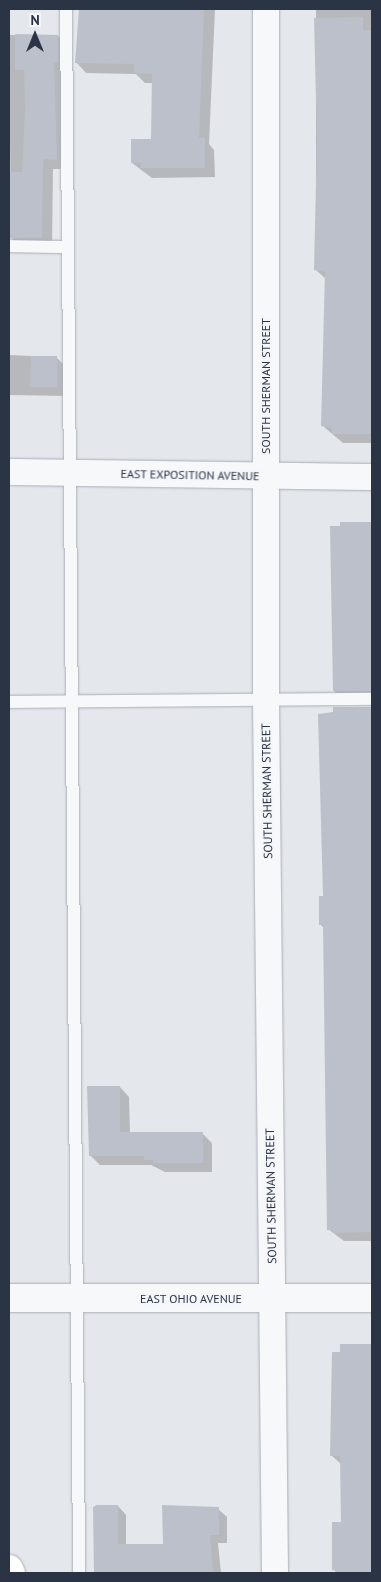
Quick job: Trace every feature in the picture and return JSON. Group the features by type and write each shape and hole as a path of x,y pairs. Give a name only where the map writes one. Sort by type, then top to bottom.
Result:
{"highway":[{"path":"9,1569 10,1573"}],"street":[{"name":"SOUTH SHERMAN STREET","path":"266,9 266,700 275,1573"},
{"name":"EAST EXPOSITION AVENUE","path":"9,472 372,476"},
{"name":"EAST OHIO AVENUE","path":"9,1298 372,1298"}],"lane":[{"path":"66,9 79,1573"},
{"path":"9,246 68,247"},
{"path":"9,702 372,699"}],"building":[{"path":"79,9 204,9 199,138 205,138 205,168 141,168 141,163 131,163 131,139 151,139 152,74 134,73 134,64 75,63"},
{"path":"363,17 363,30 372,30 372,434 332,434 332,428 321,426 325,272 314,270 317,140 314,18"},
{"path":"15,34 58,35 58,63 54,63 57,160 43,159 42,238 10,238 9,172 22,172 25,107 24,70 15,70"},
{"path":"31,356 57,356 57,387 30,387"},
{"path":"340,522 372,522 372,691 333,691 330,526 340,526"},
{"path":"333,707 372,707 372,1232 334,1233 333,1230 327,1230 323,925 319,925 319,896 323,896 318,714 333,712"},
{"path":"87,1086 120,1086 120,1132 203,1132 203,1163 153,1163 153,1160 144,1160 144,1156 89,1156"},
{"path":"340,1344 372,1344 372,1573 336,1573 336,1570 332,1570 332,1522 341,1522 340,1456 330,1456 332,1352 340,1352"},
{"path":"97,1505 118,1505 118,1544 163,1544 162,1505 219,1507 219,1535 210,1535 213,1573 94,1573 93,1507"}]}
